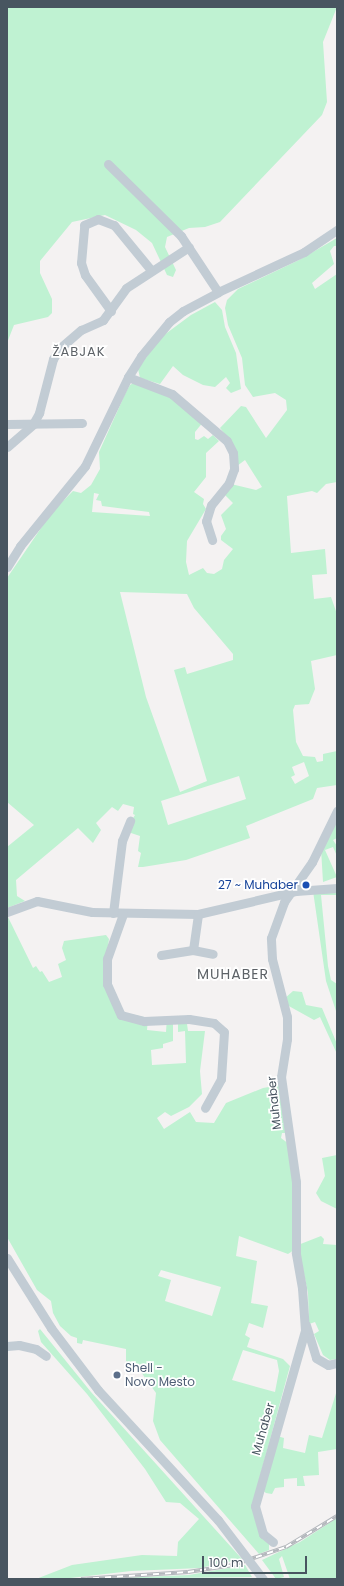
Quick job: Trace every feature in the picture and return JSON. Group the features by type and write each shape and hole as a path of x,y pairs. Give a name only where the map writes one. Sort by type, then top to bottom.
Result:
{"street":[{"path":"108,164 162,215 189,247 218,292"},
{"path":"111,311 85,275 80,263 84,225 98,219 114,225 151,270"},
{"path":"7,567 20,546 84,466 128,377 141,356 169,322 183,310 304,252 337,230"},
{"path":"7,447 32,424 39,413 53,359 60,348 81,330 103,320 111,311 126,288 151,270 189,247"},
{"path":"128,377 172,394 227,441 233,453 234,469 229,483 211,505 207,516 206,521 212,540"},
{"path":"7,424 82,423"},
{"name":"Muhaber","path":"273,1542 263,1534 255,1506 305,1330 302,1288 296,1253 296,1182 281,1077 287,1039 287,1017 272,959 271,938 277,917 324,840 337,811"},
{"path":"130,821 122,841 118,914 107,959 107,984 121,1015 144,1021 189,1019 214,1023 224,1032 221,1079 205,1108"},
{"path":"7,912 37,901 92,912 118,914 198,914 292,891 337,888"},
{"path":"193,950 198,914"},
{"path":"161,955 193,950 214,954"},
{"path":"7,1258 51,1328 98,1390 218,1520 263,1579"},
{"name":"Muhaber","path":"304,1318 316,1358 328,1365 337,1363"},
{"path":"7,1346 19,1345 36,1349 46,1356"}],"green space":[{"path":"7,7 337,7 323,42 327,102 322,115 220,222 205,227 189,228 167,237 165,247 176,270 173,277 167,275 152,243 136,230 105,215 72,222 40,261 40,273 52,299 52,313 48,317 14,325 7,343"},
{"path":"337,238 337,246 334,246 330,251 334,264 312,283 315,289 337,274 337,482 326,484 317,493 312,491 287,496 291,553 325,549 327,574 312,575 314,599 331,597 337,614 337,655 311,661 315,689 309,704 295,705 293,710 296,742 303,756 315,757 317,762 323,761 323,754 337,751 337,785 317,788 313,799 246,826 250,838 186,860 143,867 138,867 141,853 138,851 140,836 131,833 128,826 135,815 133,814 134,807 123,804 118,811 112,807 96,823 101,830 93,843 78,828 16,880 17,896 25,901 7,908 7,847 34,825 7,802 7,578 52,512 73,491 81,493 91,485 100,469 99,452 126,392 130,385 135,382 158,388 204,421 195,432 195,439 198,440 204,436 208,439 213,435 219,441 206,453 206,477 194,492 204,499 203,504 206,509 187,541 186,562 189,575 203,568 207,573 214,574 222,569 224,560 233,549 221,540 221,536 226,529 221,515 233,503 224,494 231,484 256,490 262,487 245,460 237,466 229,439 220,428 241,406 246,407 266,438 287,410 286,400 275,393 253,397 245,385 242,358 228,325 225,308 227,300 238,289 299,260","holes":["94,493 99,494 96,500 101,501 102,506 149,512 150,516 92,512","120,592 187,594 194,608 233,654 233,660 187,674 185,667 174,670 207,781 180,792 146,697","304,762 309,776 295,784 291,777 295,775 292,767","239,776 246,799 168,825 161,801"]},
{"path":"215,302 222,310 225,327 236,353 241,389 231,393 226,388 230,383 226,377 215,387 203,385 183,375 173,366 160,384 140,378 138,369 160,338 191,315"},
{"path":"337,815 337,838 333,840 337,846 337,856 333,847 325,850 337,877 323,882 321,849"},
{"path":"337,890 337,895 321,895 328,966 331,980 337,984 337,1014 326,981 313,891"},
{"path":"7,915 33,968 36,966 40,972 42,971 49,982 62,977 58,964 66,960 62,948 64,941 106,935 109,939 105,966 122,1012 148,1018 147,1030 166,1032 167,1017 173,1022 173,1041 163,1044 163,1048 151,1050 152,1065 186,1063 185,1031 178,1032 178,1023 187,1024 188,1031 205,1031 200,1071 202,1094 189,1107 171,1116 165,1112 157,1118 164,1129 190,1112 196,1122 214,1123 226,1103 263,1088 280,1085 286,1133 282,1133 281,1138 289,1144 294,1181 294,1250 288,1254 239,1236 236,1256 257,1261 251,1303 268,1306 263,1328 249,1323 245,1335 250,1338 247,1347 283,1359 290,1366 253,1502 269,1541 269,1550 259,1554 160,1440 153,1421 156,1393 141,1372 126,1361 126,1349 83,1340 82,1344 77,1343 77,1338 71,1336 60,1326 53,1313 51,1301 37,1290 7,1237","holes":["161,1270 221,1287 212,1316 165,1301 171,1280 158,1276","243,1350 277,1360 279,1371 275,1392 232,1380"]},
{"path":"293,991 302,992 306,1005 322,1008 337,1044 337,1054 320,1017 314,1020 287,1005 284,999"},
{"path":"337,1155 337,1209 321,1201 316,1193 325,1176 322,1158"},
{"path":"321,1236 324,1239 323,1244 337,1245 337,1359 330,1360 323,1355 314,1334 319,1331 315,1322 309,1324 308,1293 298,1245"},
{"path":"40,1329 91,1392 242,1559 200,1568 131,1571 62,1579 36,1579 72,1565 142,1555 177,1556 178,1542 199,1519 180,1503 166,1502 145,1469 87,1394 41,1342 38,1331"},
{"path":"337,1390 337,1449 318,1452 319,1475 303,1476 305,1486 297,1486 297,1478 284,1479 284,1487 275,1488 272,1494 266,1493 262,1490 277,1436 284,1438 283,1448 305,1453 309,1435 322,1438"},
{"path":"337,1518 337,1579 290,1579 282,1556 279,1559 284,1577 276,1579 262,1560 300,1542"},
{"path":"245,1565 252,1577 93,1579 189,1575"}],"railway":[{"path":"81,1579 188,1572 233,1565 286,1547 337,1516"}],"place":[{"name":"27 ~ Muhaber","path":"306,885"},
{"name":"Shell - Novo Mesto","path":"117,1375"}],"district":[{"name":"ŽABJAK","path":"79,352"},
{"name":"MUHABER","path":"233,974"}]}
